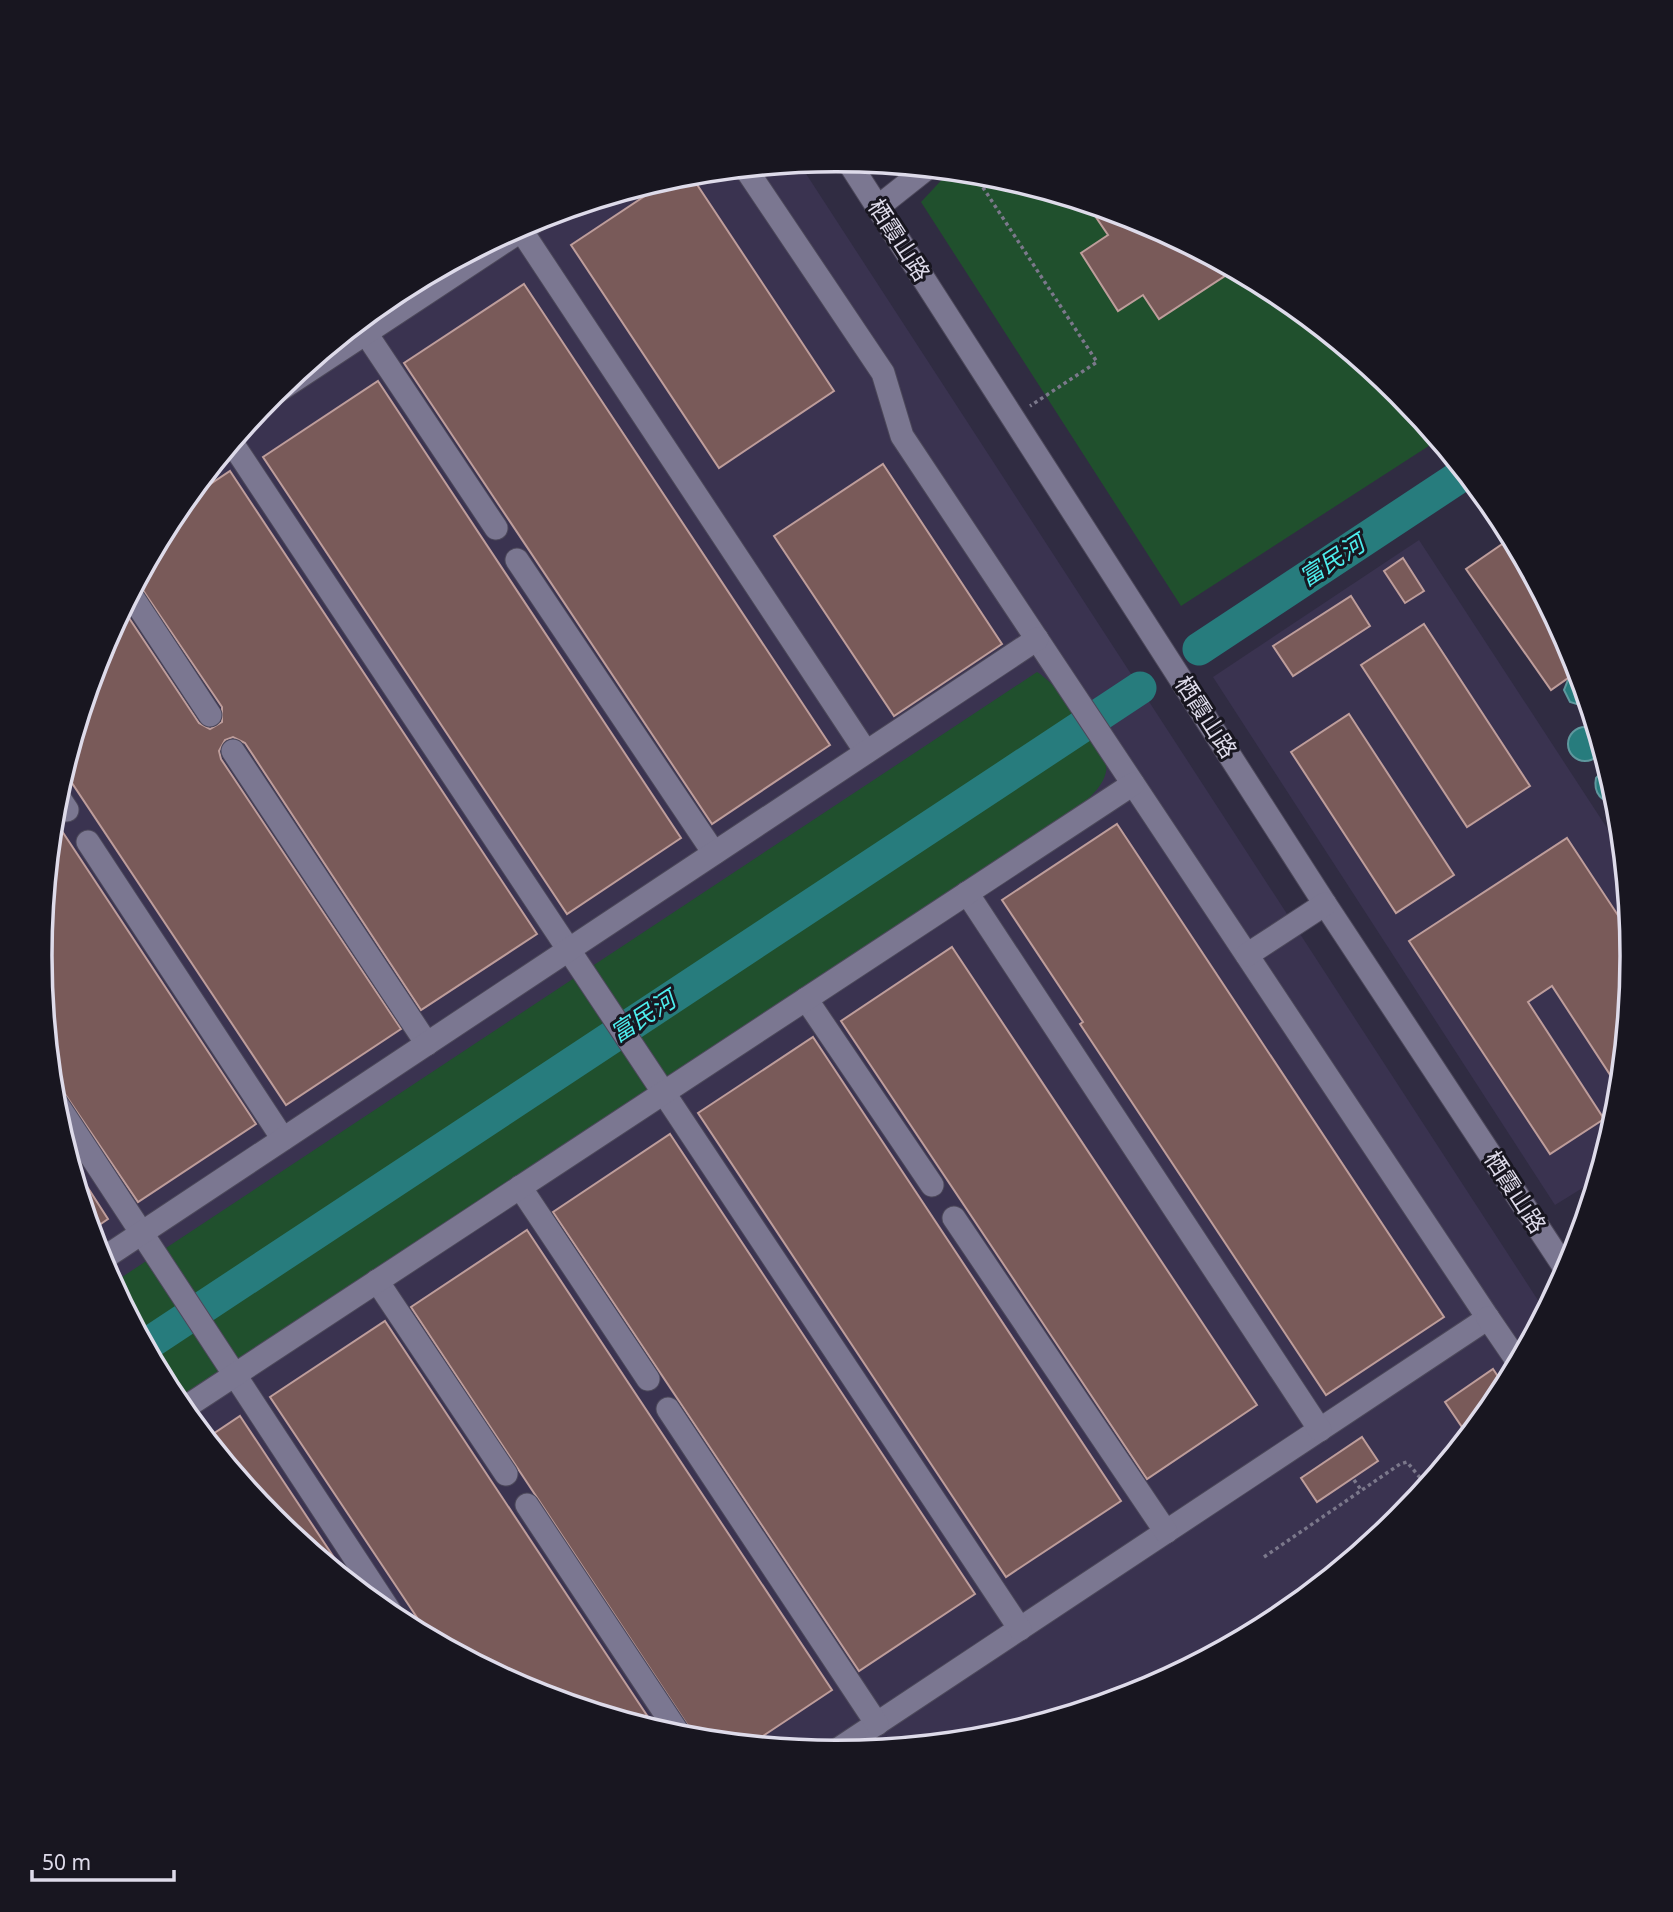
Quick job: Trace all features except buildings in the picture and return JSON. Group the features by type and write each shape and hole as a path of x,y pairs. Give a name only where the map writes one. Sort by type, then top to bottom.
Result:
{"street":[{"name":"栖霞山路","path":"859,173 878,207 1325,904 1559,1260"},
{"path":"752,177 883,373 902,436 1512,1353"},
{"path":"878,207 916,177"},
{"path":"533,234 866,752"},
{"path":"364,331 496,528"},
{"path":"237,451 1020,1629"},
{"path":"517,560 714,853"},
{"path":"136,604 210,715"},
{"path":"111,1253 1037,639"},
{"path":"233,751 427,1044"},
{"path":"193,1403 1133,784"},
{"path":"88,842 282,1139"},
{"path":"967,893 1321,1430"},
{"path":"1247,955 1325,904"},
{"path":"806,999 932,1185"},
{"path":"72,1127 378,1591"},
{"path":"520,1187 648,1379"},
{"path":"954,1218 1166,1532"},
{"path":"377,1281 506,1474"},
{"path":"853,1739 1488,1318"},
{"path":"668,1409 877,1724"},
{"path":"527,1505 671,1722"}],"path":[{"path":"982,186 1097,362 1013,417"},
{"path":"1264,1557 1407,1462 1421,1478"},
{"path":"1354,1480 1362,1491"}],"shaded area":[{"path":"806,173 1540,1303 1488,1392 1426,1473 1353,1545 1314,1578 1272,1608 1183,1659 1089,1698 989,1725 888,1738 836,1740 734,1733 684,1725 584,1698 536,1680 444,1635 401,1608 359,1578 282,1510 247,1473 185,1392 133,1303 112,1256 79,1159 68,1109 59,1058 52,956 59,854 68,803 79,753 112,656 133,609 185,520 247,439 282,402 359,334 401,304 490,253 536,232 584,214 684,187 734,179"},
{"path":"942,179 989,187 1089,214 1183,253 1272,304 1314,334 1391,402 1431,445 1181,606 921,202"},
{"path":"1419,540 1610,833 1619,905 1619,1007 1605,1109 1586,1186 1555,1205 1213,677"},
{"path":"1037,672 1069,702 1100,748 1106,772 1102,782 1081,806 187,1395 158,1348 122,1277"},
{"path":"1568,680 1579,705 1570,702 1564,690"},
{"path":"1585,727 1595,758 1585,761 1573,756 1568,744 1573,732"},
{"path":"1599,775 1604,800 1597,793 1596,778"}],"waterway":[{"name":"富民河","path":"1199,649 1457,478"},
{"name":"富民河","path":"154,1340 1140,688"}]}
